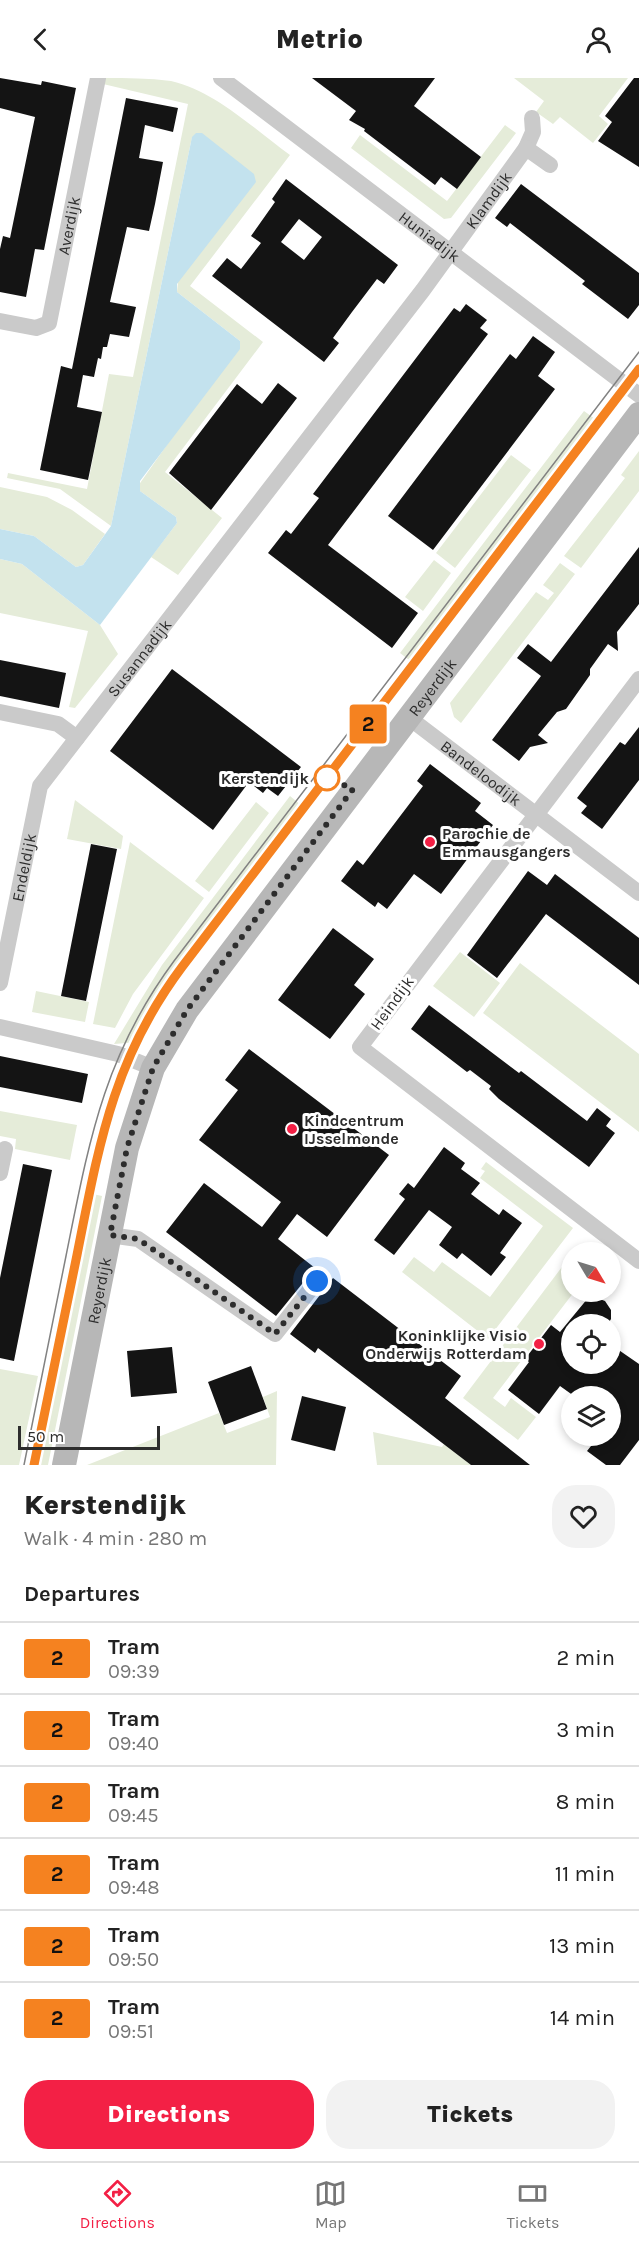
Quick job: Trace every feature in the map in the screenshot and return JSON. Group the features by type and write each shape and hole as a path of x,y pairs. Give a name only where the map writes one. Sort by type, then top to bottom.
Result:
{"street":[{"name":"Averdijk","path":"0,321 36,328 48,323 98,78"},
{"name":"Huniadijk","path":"221,78 639,395"},
{"name":"Klamdijk","path":"449,250 526,148 533,132 532,118"},
{"path":"526,148 550,165"},
{"name":"Susannadijk","path":"40,786 423,290 449,250"},
{"name":"Reyerdijk","path":"64,1465 127,1148 153,1068 187,1010 639,414"},
{"name":"Heindijk","path":"639,679 360,1047 639,1261"},
{"path":"0,712 58,724 77,738"},
{"name":"Bandeloodijk","path":"408,717 639,893"},
{"name":"Endeldijk","path":"0,983 40,786"},
{"path":"0,1027 118,1054 153,1068"},
{"path":"0,1173 5,1149"},
{"path":"110,1235 138,1239 275,1334 321,1276"}],"green space":[{"path":"105,78 163,80 187,86 234,112 290,155 190,286 263,342 165,472 222,518 178,575 151,557 177,523 176,517 140,491 138,486 240,341 177,292 192,137 111,526 60,489 7,478 8,473 87,489 109,374 133,377 188,104 103,84"},
{"path":"514,78 628,78 599,116 608,124 593,143 560,117 553,124 536,112 544,101"},
{"path":"505,125 516,133 451,218 444,219 351,148 360,135 447,201"},
{"path":"584,411 602,424 417,666 400,653"},
{"path":"639,451 639,491 581,568 564,556 625,478 621,475"},
{"path":"511,455 531,470 455,568 436,553"},
{"path":"0,487 47,497 72,510 105,534 83,565 76,567 34,536 0,529"},
{"path":"0,559 22,564 100,625 118,654 75,708 69,707 88,631 0,613"},
{"path":"434,560 451,573 423,611 405,597"},
{"path":"560,563 575,574 461,723 454,717 450,703 536,592 548,600 554,593 543,585"},
{"path":"290,796 307,810 178,979 140,1042 114,1044 162,965"},
{"path":"75,800 123,836 121,849 67,839"},
{"path":"256,802 269,813 209,892 195,881"},
{"path":"130,842 204,898 133,994 115,1028 93,1024"},
{"path":"460,952 500,983 474,1017 433,986"},
{"path":"520,963 639,1054 639,1132 483,1013"},
{"path":"36,991 89,1002 85,1022 32,1012"},
{"path":"0,1111 77,1125 70,1160 15,1149 16,1139 0,1136"},
{"path":"486,1162 573,1228 488,1339 402,1272 414,1257 434,1272 442,1262 490,1297 543,1226 480,1178 485,1171 481,1169"},
{"path":"93,1194 102,1196 48,1465 38,1465"},
{"path":"561,1268 561,1302 566,1302 493,1398 505,1407 511,1398 536,1417 518,1440 463,1398"},
{"path":"0,1369 38,1376 19,1465 0,1465"},
{"path":"277,1391 276,1465 87,1465 219,1413 227,1433 270,1417 263,1397"},
{"path":"373,1432 442,1447 444,1444 471,1465 377,1465"}],"water":[{"path":"196,133 202,133 254,174 256,182 177,284 177,292 240,341 240,349 140,481 140,491 176,517 177,523 100,625 22,564 0,559 0,529 34,536 76,567 83,565 111,526 192,137"}],"building":[{"path":"0,78 41,85 42,81 76,88 44,250 35,249 26,297 0,292 0,249 3,236 10,238 35,117 0,108"},
{"path":"312,78 435,78 414,106 481,157 457,189 441,177 435,185 364,131 365,129 349,120 356,111"},
{"path":"634,78 639,78 639,167 598,141 612,122 605,116"},
{"path":"126,98 178,108 173,132 145,125 139,158 163,162 155,204 149,231 127,227 110,302 136,307 129,337 110,334 107,347 103,347 101,359 98,358 94,377 83,375 77,407 102,412 88,480 40,470 61,366 72,369"},
{"path":"286,179 398,265 384,284 377,279 333,338 339,343 324,362 212,276 227,258 241,269 261,243 251,236 275,202 272,199","holes":["299,219 322,237 304,260 281,242"]},
{"path":"521,184 639,273 639,305 628,319 582,284 585,281 510,223 507,227 495,218"},
{"path":"466,304 487,320 480,328 488,334 328,545 418,613 392,648 268,553 286,530 291,534 319,498 313,494 454,308 460,312"},
{"path":"533,336 555,352 538,376 555,389 433,550 388,516 510,354 516,359"},
{"path":"278,383 297,398 211,510 169,473 237,384 262,404"},
{"path":"639,547 639,604 617,632 618,651 608,644 566,709 557,712 538,735 548,743 530,747 519,761 492,740 541,676 517,658 528,644 551,662"},
{"path":"0,660 66,673 59,708 0,696"},
{"path":"172,669 301,767 278,796 267,788 263,793 249,782 213,830 110,751"},
{"path":"639,727 639,780 602,829 581,813 587,806 577,798 620,742 625,745"},
{"name":"Parochie de Emmausgangers","path":"430,764 481,803 475,811 493,825 441,894 414,874 387,909 378,902 375,907 341,881 357,860 363,865 423,786 417,781"},
{"path":"91,844 117,849 86,1001 61,996"},
{"path":"528,871 547,885 555,874 639,938 639,985 546,914 497,978 467,955"},
{"path":"333,928 374,959 354,985 365,994 330,1039 278,1000"},
{"path":"429,1005 587,1121 597,1108 611,1119 606,1126 615,1133 589,1167 499,1099 489,1089 491,1086 470,1070 467,1072 411,1029"},
{"path":"249,1049 389,1155 327,1237 297,1214 278,1239 315,1268 276,1316 166,1232 204,1183 262,1227 281,1202 199,1140 238,1090 225,1080"},
{"path":"0,1056 88,1074 82,1103 0,1087"},
{"path":"444,1147 465,1163 461,1169 480,1183 471,1194 499,1215 503,1209 522,1223 500,1253 506,1257 491,1276 462,1253 457,1259 439,1245 452,1227 429,1210 394,1255 374,1240 405,1199 399,1194 408,1183 414,1188"},
{"path":"23,1164 52,1170 14,1361 0,1358 0,1278"},
{"path":"333,1278 461,1376 445,1398 530,1465 471,1465 318,1348 315,1353 290,1334"},
{"path":"585,1302 606,1302 611,1310 611,1314 575,1314"},
{"path":"551,1325 560,1332 561,1374 621,1374 621,1352 639,1364 639,1440 620,1465 606,1465 587,1451 591,1446 621,1446 621,1386 560,1386 539,1414 508,1390 529,1362 525,1359"},
{"path":"172,1347 177,1393 131,1397 127,1351"},
{"path":"251,1366 267,1409 224,1425 208,1382"},
{"path":"302,1396 346,1407 335,1451 291,1440"}],"tram line":[{"path":"24,1465 74,1215 92,1138 102,1102 130,1032 174,961 639,352"},
{"path":"34,1465 101,1143 124,1071 158,1002 182,967 639,369"},
{"name":"2","path":"34,1465 99,1142 110,1102 144,1025 182,967 639,369"}],"place":[{"name":"Kerstendijk","path":"327,778"},
{"name":"Parochie de Emmausgangers","path":"430,842"},
{"name":"Kindcentrum IJsselmonde","path":"292,1129"},
{"name":"Koninklijke Visio Onderwijs Rotterdam","path":"539,1344"}],"route":[{"path":"317,1281 275,1334 138,1239 110,1235 127,1148 153,1068 187,1010 353,789 327,778"}]}
